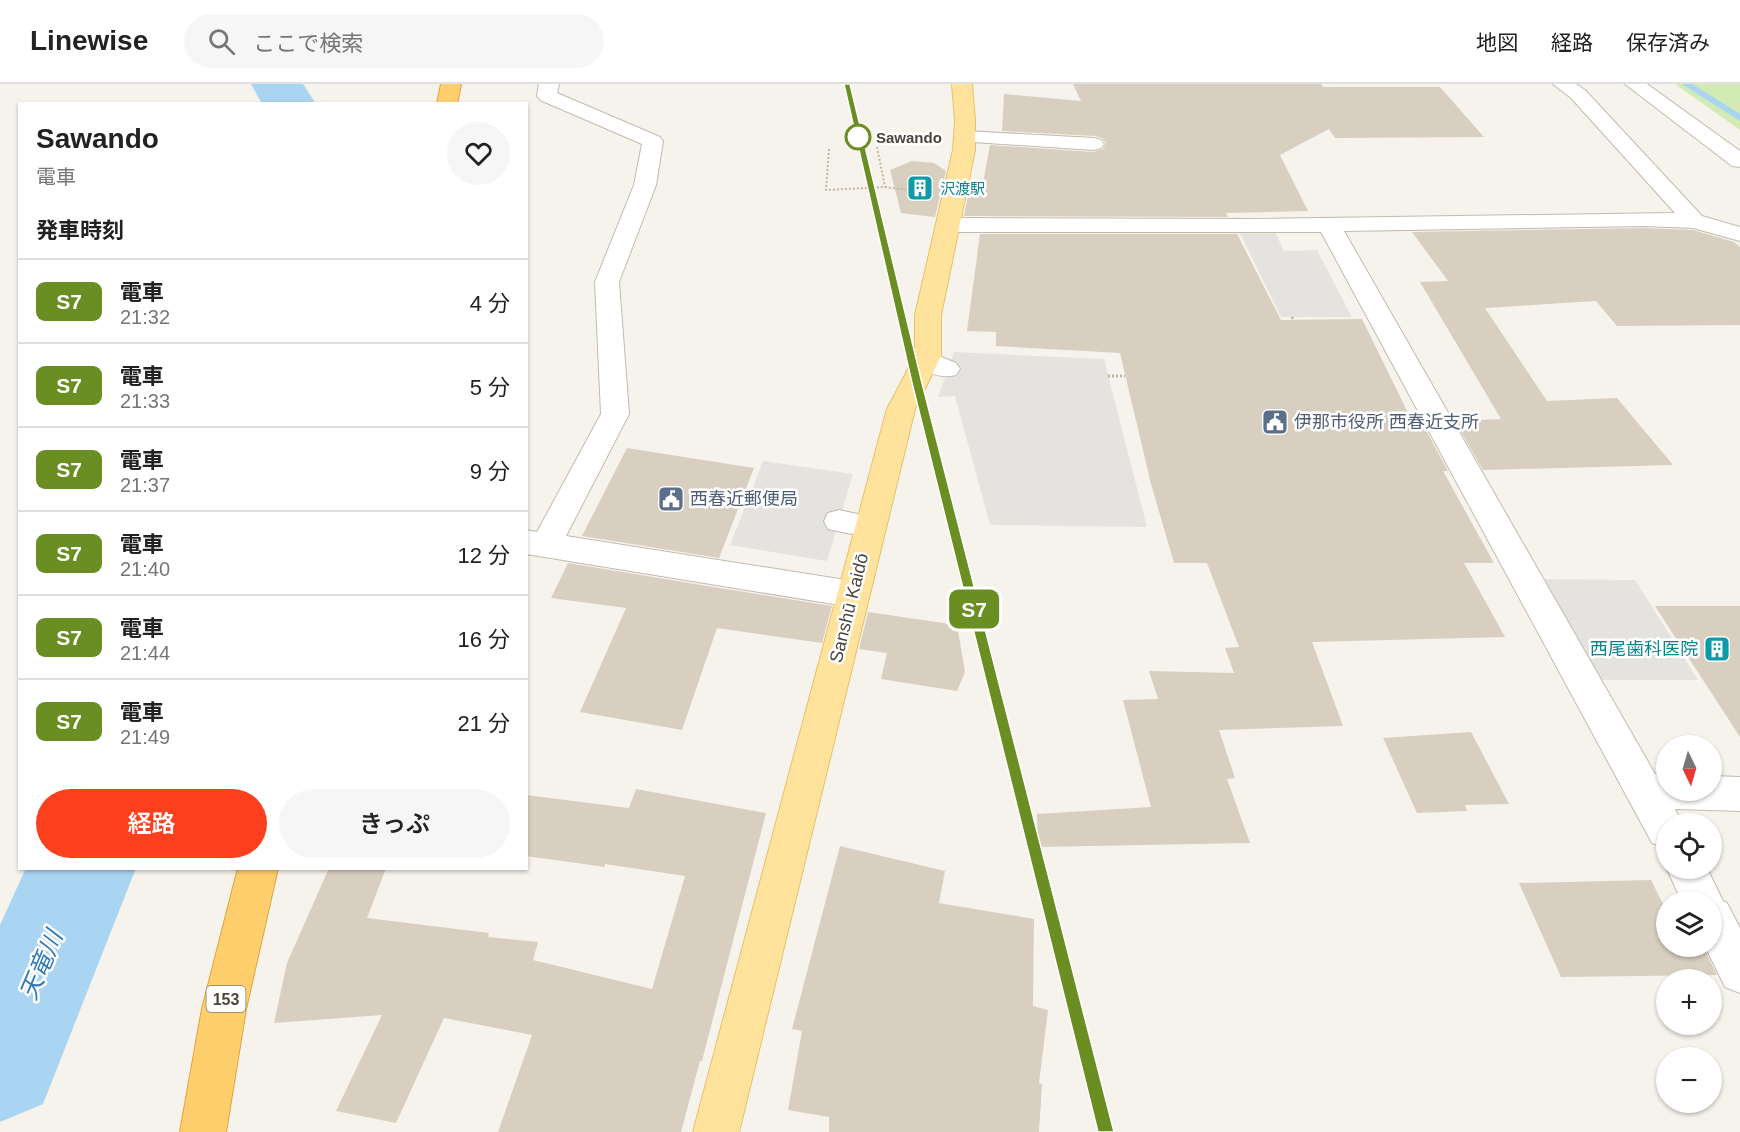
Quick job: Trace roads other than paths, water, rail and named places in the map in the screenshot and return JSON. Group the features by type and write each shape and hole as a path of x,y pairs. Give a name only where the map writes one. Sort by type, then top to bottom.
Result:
{"highway":[{"path":"447,102 451,84"},
{"name":"153","path":"203,1132 224,1009 258,870"}],"main road":[{"name":"Sanshū Kaidō","path":"716,1132 852,594 902,410 937,364 928,315 949,225 965,137 962,84"}],"street":[{"path":"549,84 547,96 653,141 645,185 607,282 615,414 536,543 852,594"},
{"path":"1563,84 1578,94 1695,221"},
{"path":"1635,84 1740,161"},
{"path":"965,137 1094,144"},
{"path":"949,225 1255,228 1645,219 1695,221 1740,234"},
{"path":"1329,225 1363,311 1647,791 1658,813"},
{"path":"1647,791 1740,794"},
{"path":"1722,937 1740,972"}],"waterway":[{"name":"天竜川","path":"277,84 288,102"},
{"path":"1686,84 1740,118"},
{"name":"天竜川","path":"0,1061 81,870"}],"railway":[{"path":"847,84 890,267"},
{"path":"890,266 945,495"},
{"path":"945,493 1017,779"},
{"path":"1016,777 1106,1132"}],"train":[{"name":"S7","path":"847,84 917,383 1106,1132"}],"place":[{"name":"Sawando","path":"858,137"},
{"name":"沢渡駅","path":"920,188"},
{"name":"伊那市役所 西春近支所","path":"1275,422"},
{"name":"西春近郵便局","path":"671,499"},
{"name":"西尾歯科医院","path":"1717,649"}]}
